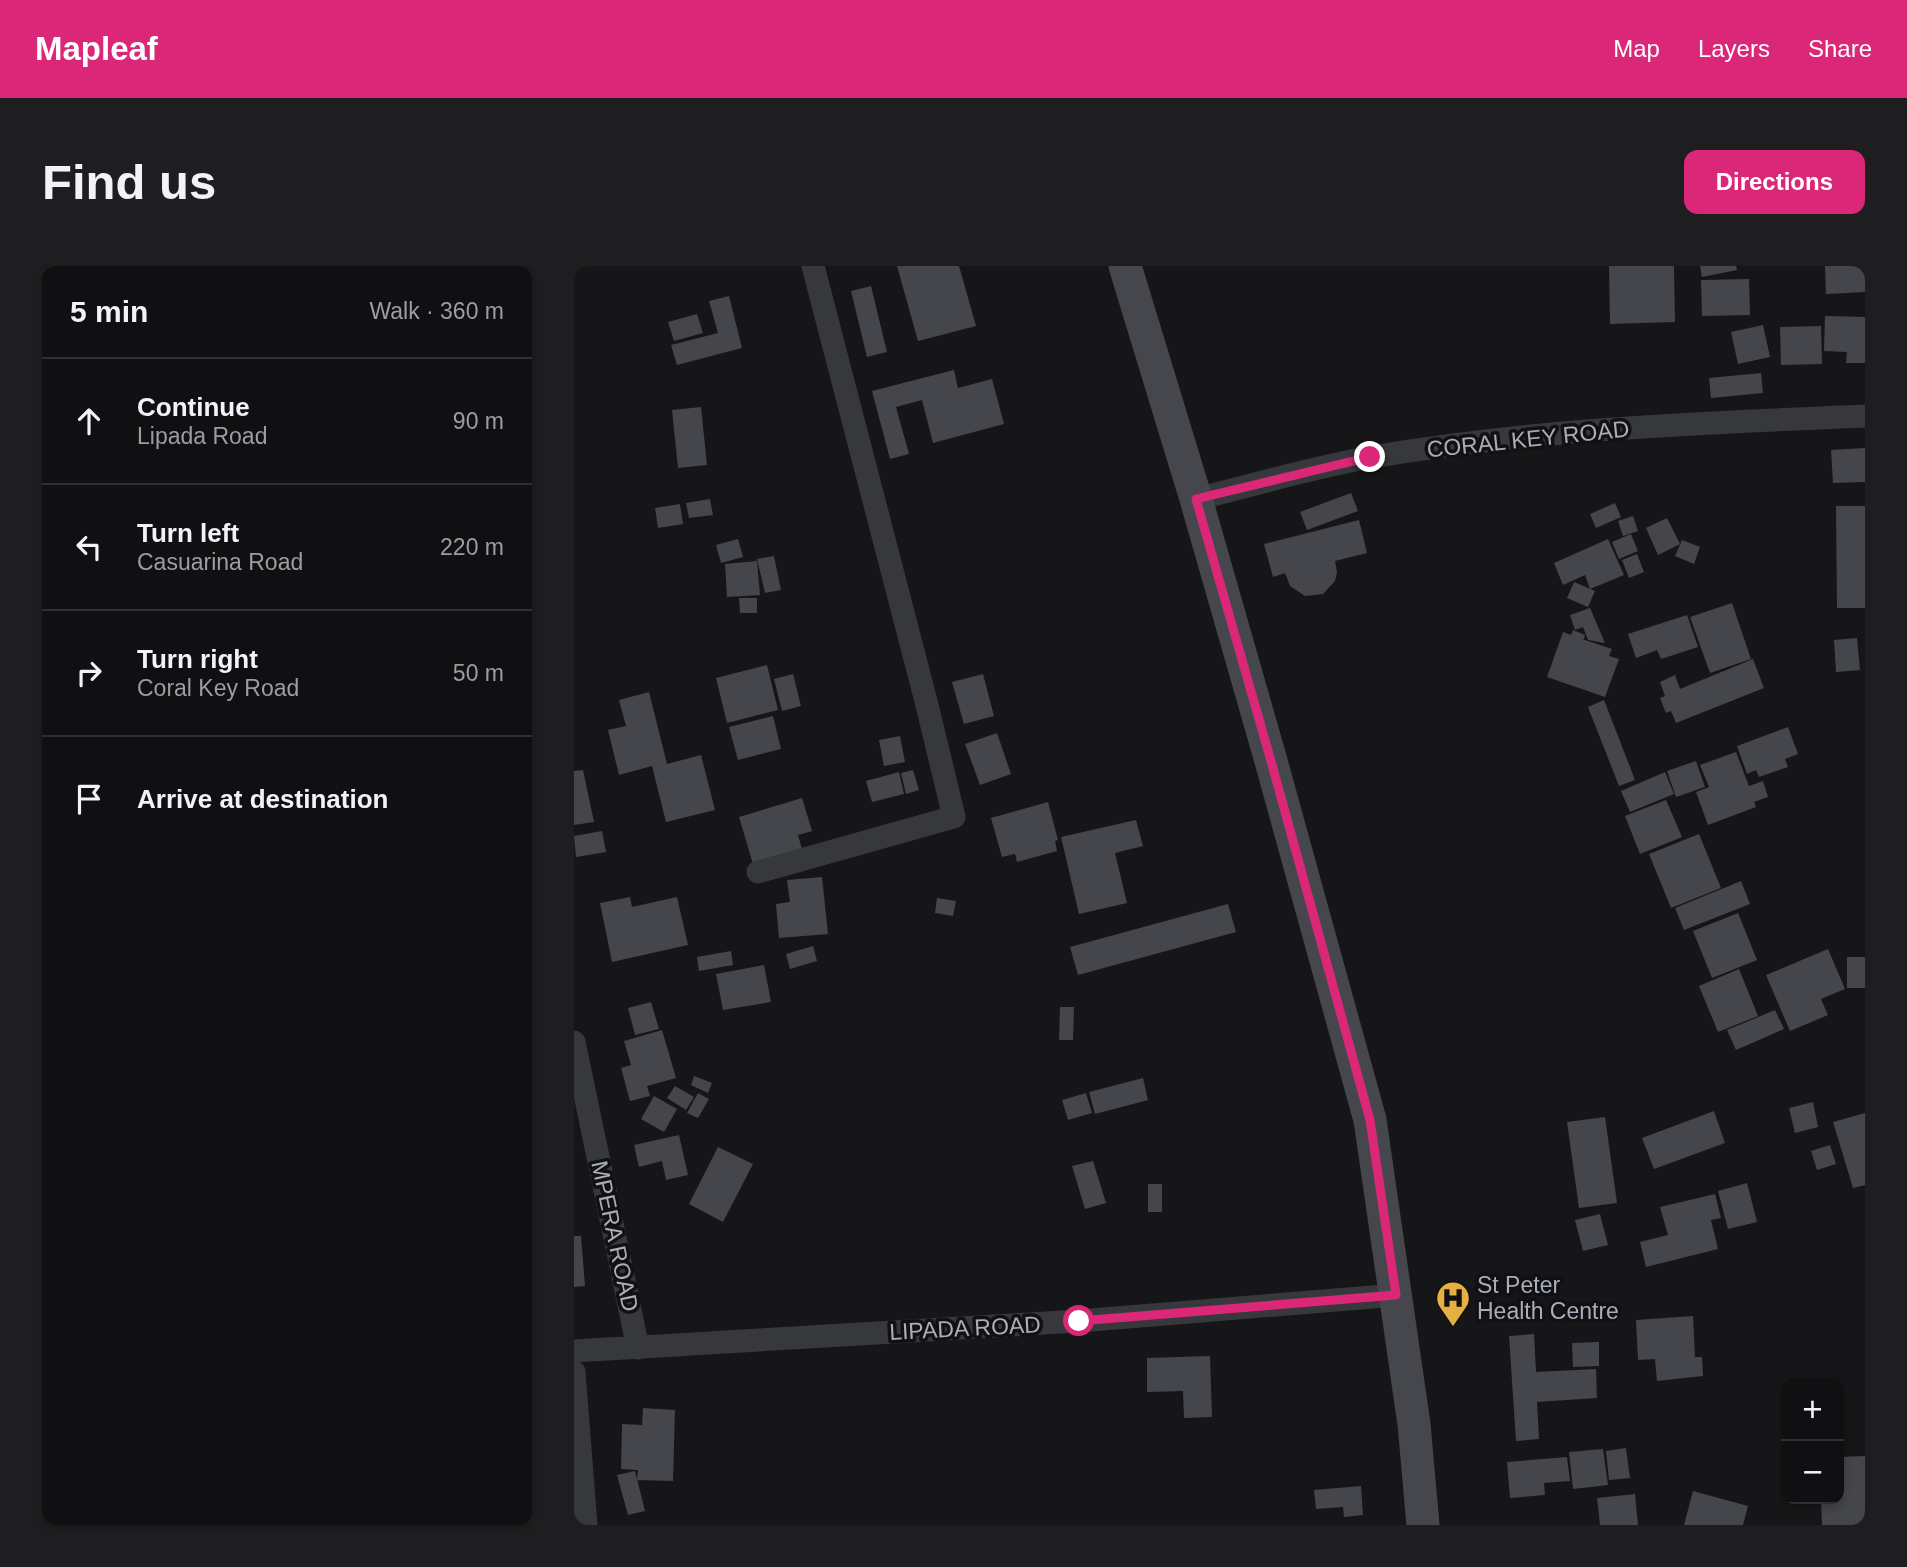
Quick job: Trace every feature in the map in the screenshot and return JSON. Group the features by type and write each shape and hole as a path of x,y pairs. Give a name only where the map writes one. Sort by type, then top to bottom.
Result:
{"street":[{"path":"758,872 954,817 813,266"},
{"path":"1125,266 1196,499 1370,1120 1414,1423 1423,1525"},
{"name":"CORAL KEY ROAD","path":"1196,499 1370,457 1451,445 1688,423 1865,416"},
{"name":"MPERA ROAD","path":"574,1042 638,1348"},
{"name":"LIPADA ROAD","path":"574,1351 1079,1321 1396,1295"},
{"path":"574,1372 586,1525"}],"building":[{"path":"897,266 959,266 976,326 918,341"},
{"path":"1609,266 1674,266 1675,322 1610,324"},
{"path":"1700,266 1736,266 1737,270 1702,277"},
{"path":"1825,266 1865,266 1865,292 1826,294"},
{"path":"1749,279 1750,315 1702,316 1701,280"},
{"path":"871,286 887,352 867,357 851,291"},
{"path":"729,296 742,348 677,365 671,345 718,333 709,301"},
{"path":"697,314 703,333 674,341 668,322"},
{"path":"1825,316 1865,317 1865,363 1846,363 1847,352 1824,351"},
{"path":"1763,325 1770,357 1738,364 1731,332"},
{"path":"1821,326 1822,364 1781,365 1780,327"},
{"path":"954,370 958,388 992,379 1004,424 933,443 922,400 896,407 909,454 890,459 872,391"},
{"path":"1761,373 1763,393 1711,398 1709,378"},
{"path":"701,407 707,465 678,468 672,410"},
{"path":"1865,448 1865,482 1833,483 1831,450"},
{"path":"1351,493 1358,511 1307,530 1300,512"},
{"path":"710,499 713,515 689,518 686,503"},
{"path":"1615,503 1621,517 1596,528 1590,514"},
{"path":"680,504 683,524 658,528 655,508"},
{"path":"1836,506 1865,506 1865,608 1837,608"},
{"path":"1633,516 1638,531 1623,536 1618,521"},
{"path":"1667,518 1680,544 1658,555 1646,528"},
{"path":"1359,520 1367,553 1335,561 1335,581 1323,594 1305,596 1290,586 1285,573 1273,577 1264,544"},
{"path":"1631,534 1638,551 1619,559 1612,542"},
{"path":"738,539 743,557 721,563 716,545"},
{"path":"1608,539 1624,575 1590,589 1585,575 1563,585 1554,563"},
{"path":"1682,540 1700,547 1694,564 1675,556"},
{"path":"1637,554 1644,572 1629,578 1622,560"},
{"path":"774,556 781,590 765,593 757,559"},
{"path":"757,561 760,595 727,597 725,564"},
{"path":"1574,582 1595,591 1588,607 1567,598"},
{"path":"739,598 757,598 757,613 740,613"},
{"path":"1732,603 1751,659 1710,673 1690,617"},
{"path":"1590,608 1605,643 1588,640 1583,627 1575,630 1570,615"},
{"path":"1687,615 1698,647 1661,659 1657,650 1636,658 1628,634"},
{"path":"1573,630 1585,635 1582,639 1612,649 1609,656 1619,659 1605,697 1547,677 1563,632 1571,635"},
{"path":"1857,638 1860,670 1836,672 1834,640"},
{"path":"1753,659 1764,688 1676,723 1671,711 1666,713 1660,698 1665,696 1660,682 1675,675 1680,689"},
{"path":"767,665 778,710 727,723 716,678"},
{"path":"793,674 801,706 782,711 774,679"},
{"path":"983,674 994,716 964,724 952,682"},
{"path":"649,692 667,764 701,755 715,810 666,822 652,766 619,775 608,730 626,726 619,700"},
{"path":"1604,700 1635,780 1619,786 1588,707"},
{"path":"773,716 781,749 738,760 729,727"},
{"path":"1788,727 1798,754 1785,759 1788,767 1759,777 1756,770 1747,774 1737,746"},
{"path":"997,733 1011,774 980,785 965,744"},
{"path":"900,736 905,762 884,766 879,740"},
{"path":"1736,752 1749,786 1763,781 1768,797 1754,802 1756,807 1708,825 1696,792 1709,787 1700,765"},
{"path":"1696,761 1705,787 1676,797 1667,771"},
{"path":"583,770 594,822 574,825 574,771"},
{"path":"913,770 919,790 906,794 901,773"},
{"path":"899,772 904,794 872,802 866,781"},
{"path":"1665,772 1674,794 1630,812 1621,791"},
{"path":"802,798 812,831 798,835 802,849 753,864 739,817"},
{"path":"1666,800 1682,837 1640,854 1625,816"},
{"path":"1048,802 1058,840 1055,841 1057,851 1017,862 1015,854 1002,857 991,818"},
{"path":"1136,820 1143,846 1115,853 1127,903 1079,914 1061,837"},
{"path":"602,831 606,852 576,857 574,836"},
{"path":"1699,834 1721,888 1671,908 1649,854"},
{"path":"822,877 828,934 779,938 776,904 790,902 787,880"},
{"path":"1741,881 1750,904 1684,930 1675,908"},
{"path":"630,897 632,907 677,897 688,945 612,962 600,903"},
{"path":"937,898 956,901 953,916 935,913"},
{"path":"1228,904 1236,932 1078,975 1070,947"},
{"path":"1738,913 1757,960 1712,978 1693,931"},
{"path":"813,946 817,961 790,969 786,954"},
{"path":"1828,949 1845,989 1821,999 1828,1015 1790,1031 1766,975"},
{"path":"731,951 733,965 699,971 697,957"},
{"path":"1847,957 1865,957 1865,988 1847,988"},
{"path":"764,965 771,1002 723,1010 716,974"},
{"path":"1739,969 1758,1016 1718,1032 1699,986"},
{"path":"651,1002 659,1029 635,1035 628,1008"},
{"path":"1060,1007 1074,1007 1073,1040 1059,1040"},
{"path":"1775,1010 1784,1029 1736,1050 1727,1030"},
{"path":"662,1030 676,1078 647,1086 650,1096 630,1101 621,1068 631,1065 624,1041"},
{"path":"694,1076 712,1083 708,1093 691,1085"},
{"path":"1143,1078 1148,1100 1095,1114 1089,1092"},
{"path":"675,1086 694,1097 686,1110 667,1098"},
{"path":"698,1093 709,1099 698,1118 687,1113"},
{"path":"1086,1093 1092,1113 1068,1120 1062,1100"},
{"path":"654,1096 677,1109 664,1132 641,1119"},
{"path":"1813,1102 1818,1127 1795,1133 1789,1108"},
{"path":"1714,1111 1725,1143 1654,1169 1642,1138"},
{"path":"1865,1113 1865,1185 1853,1188 1833,1122"},
{"path":"1605,1117 1617,1203 1579,1208 1567,1122"},
{"path":"679,1135 688,1175 666,1180 662,1161 639,1167 634,1145"},
{"path":"1830,1145 1836,1164 1817,1170 1811,1151"},
{"path":"718,1147 753,1164 723,1222 689,1204"},
{"path":"1093,1161 1106,1203 1085,1209 1072,1166"},
{"path":"1747,1183 1757,1222 1728,1229 1718,1191"},
{"path":"1148,1184 1162,1184 1162,1212 1148,1212"},
{"path":"1715,1194 1721,1218 1711,1220 1718,1249 1646,1267 1640,1242 1668,1235 1660,1207"},
{"path":"1600,1214 1608,1245 1583,1251 1575,1220"},
{"path":"574,1236 581,1236 585,1286 574,1287"},
{"path":"1693,1316 1695,1357 1702,1357 1703,1376 1657,1381 1655,1359 1638,1360 1636,1320"},
{"path":"1534,1334 1536,1372 1596,1369 1597,1398 1537,1402 1539,1439 1516,1441 1509,1336"},
{"path":"1599,1342 1599,1366 1573,1367 1572,1343"},
{"path":"1210,1356 1212,1417 1184,1418 1183,1391 1147,1392 1147,1358"},
{"path":"643,1408 675,1410 673,1481 637,1480 638,1470 621,1469 622,1424 642,1425"},
{"path":"1626,1448 1630,1478 1609,1480 1606,1451"},
{"path":"1603,1449 1608,1485 1573,1489 1569,1452"},
{"path":"1865,1456 1865,1525 1822,1525 1821,1504 1844,1504 1844,1457"},
{"path":"1567,1457 1570,1481 1544,1483 1545,1495 1510,1498 1507,1462"},
{"path":"635,1471 645,1511 628,1515 617,1475"},
{"path":"1361,1486 1363,1515 1344,1517 1343,1507 1316,1509 1314,1490"},
{"path":"1693,1491 1748,1506 1743,1525 1684,1525"},
{"path":"1635,1494 1638,1525 1600,1525 1597,1498"}],"place":[{"name":"St Peter Health Centre","path":"1453,1328"}],"route":[{"path":"1079,1321 1396,1295 1370,1120 1196,499 1370,457"}]}
